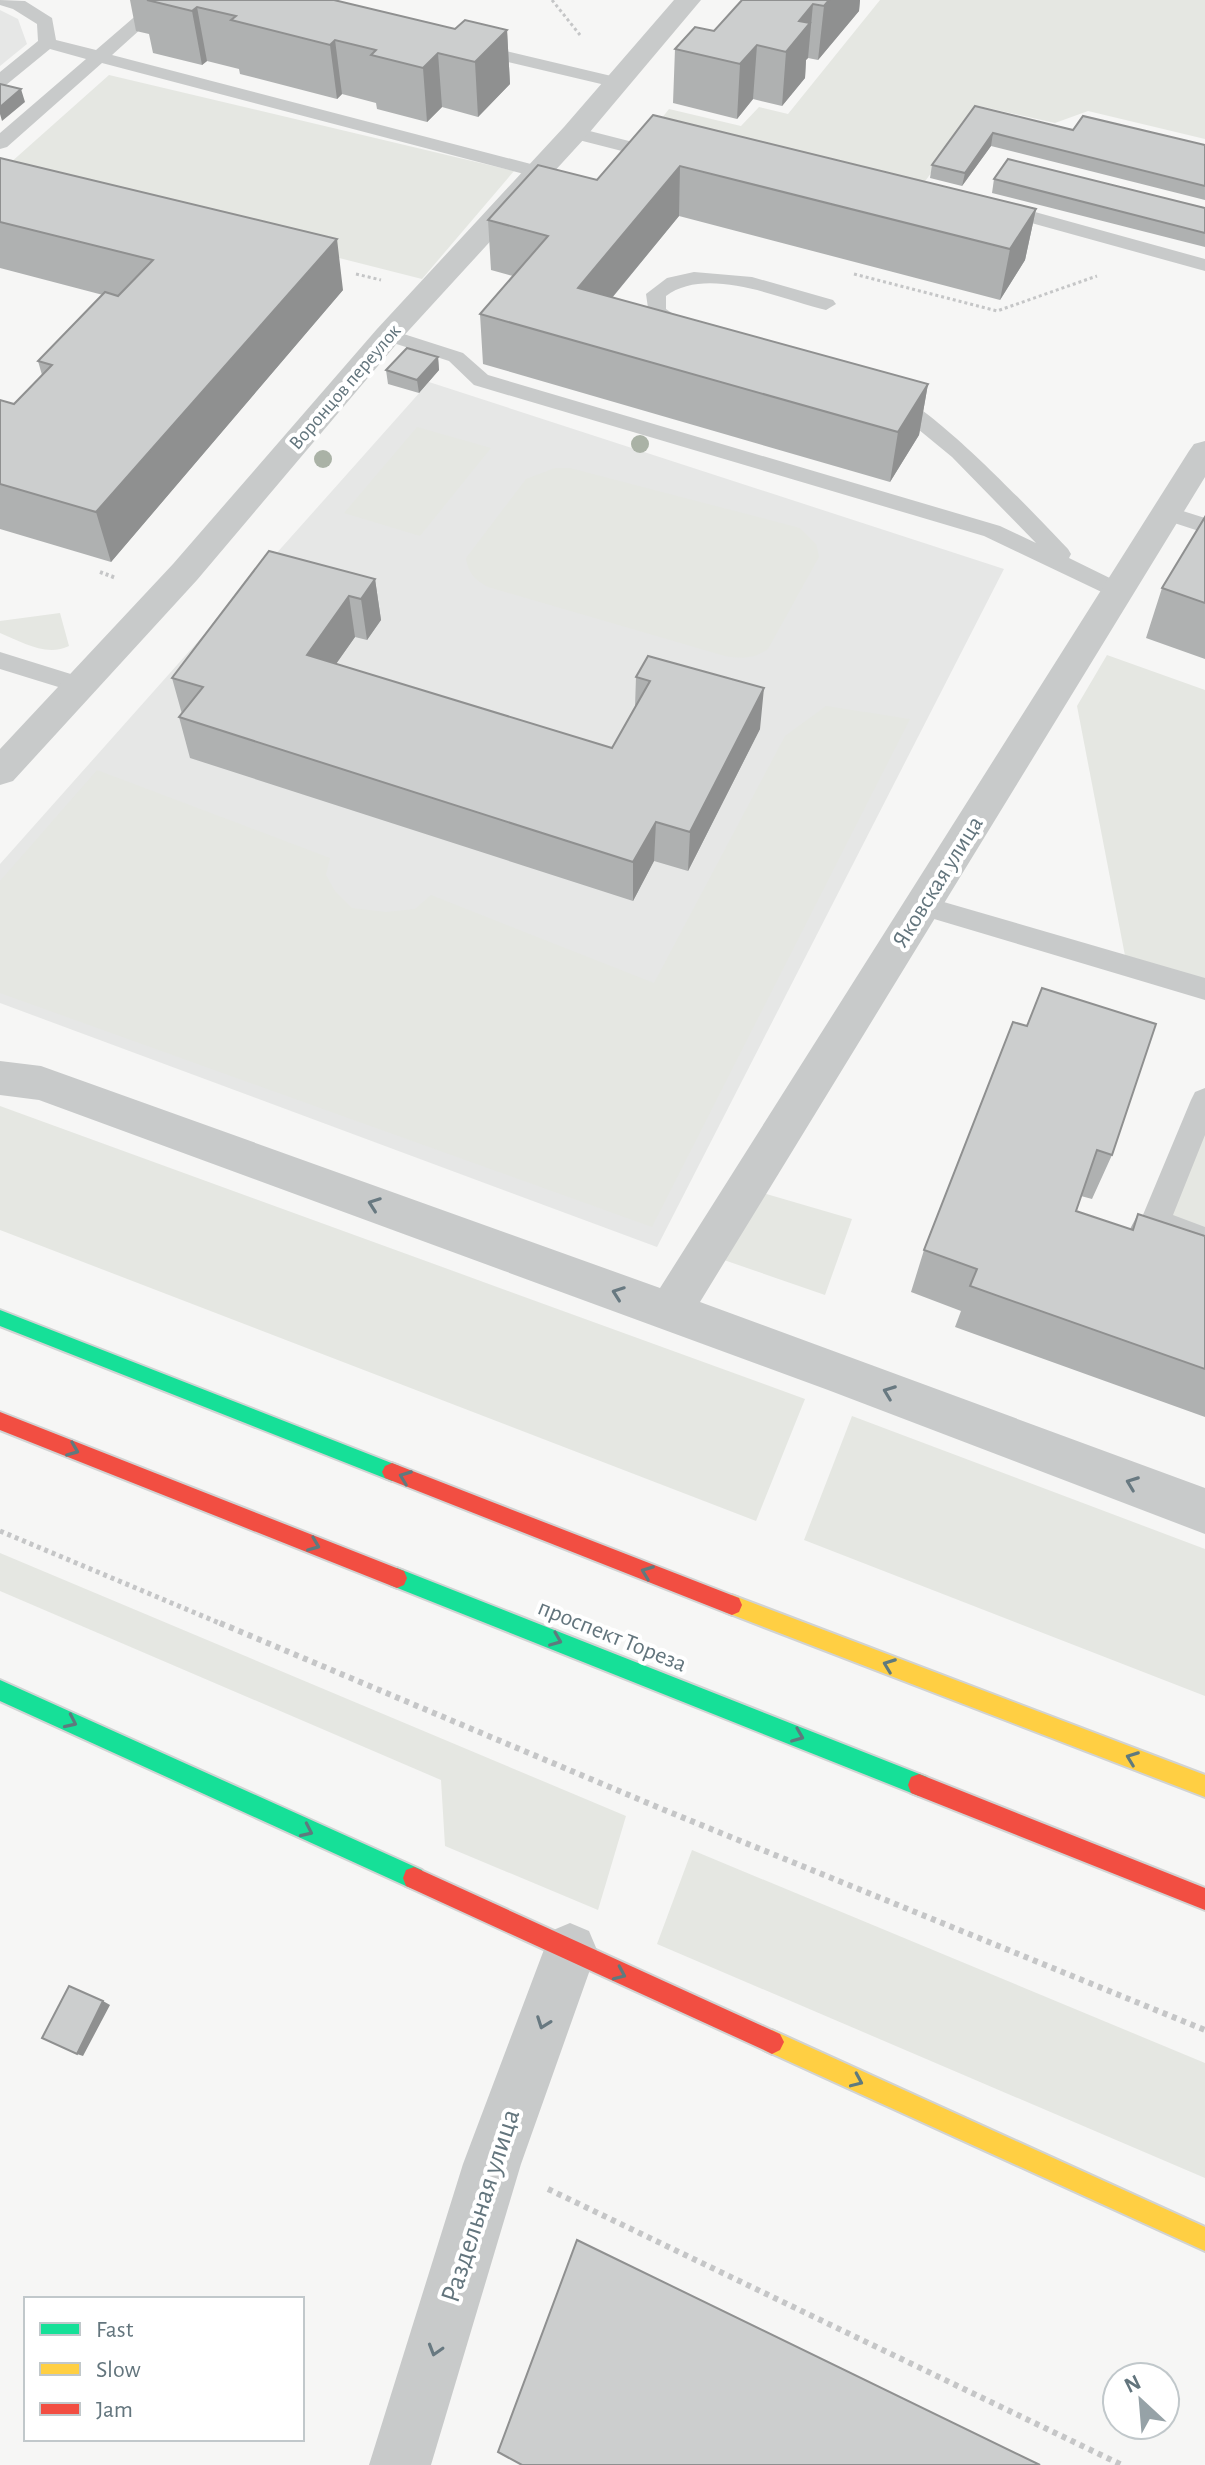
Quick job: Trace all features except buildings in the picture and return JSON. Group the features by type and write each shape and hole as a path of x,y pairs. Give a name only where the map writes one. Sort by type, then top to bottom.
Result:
{"main road":[{"path":"0,1318 740,1608 1205,1786"},
{"name":"проспект Тореза","path":"0,1421 1205,1899"},
{"path":"0,1690 1205,2239"}],"street":[{"name":"Воронцов переулок","path":"0,772 185,572 388,335 574,133 688,0"},
{"name":"Яковская улица","path":"670,1312 1205,451"},
{"path":"0,1078 41,1083 1205,1511"},
{"name":"Раздельная улица","path":"400,2465 492,2164 570,1950"}],"lane":[{"path":"0,0 19,5 46,22 47,43"},
{"path":"0,143 94,57 164,0"},
{"path":"47,43 539,172"},
{"path":"0,81 47,43"},
{"path":"453,44 618,83"},
{"path":"574,133 680,160"},
{"path":"973,208 985,205 1205,265"},
{"path":"709,342 674,326 656,311 656,294 674,281 700,277 745,283 826,304"},
{"path":"388,335 456,357 481,380 992,531 1118,591"},
{"path":"865,389 893,398 960,452 1076,570"},
{"path":"1167,513 1205,526"},
{"path":"0,660 81,686"},
{"path":"923,906 1205,989"},
{"path":"1205,1100 1155,1222 1205,1240"}],"path":[{"path":"848,273 997,311 1162,254"},
{"path":"0,1531 662,1809 1205,2030"},
{"path":"534,2182 1122,2465"}],"shaded area":[{"path":"880,0 1205,0 1205,139 1088,111 1055,123 979,106 926,180 903,202 643,142 669,109 741,126 759,107 788,114"},
{"path":"0,10 18,19 27,44 0,66"},
{"path":"109,75 514,171 422,279 0,172"},
{"path":"429,382 1004,569 657,1247 0,1003 0,864"},
{"path":"417,427 491,448 420,536 344,513"},
{"path":"555,468 570,468 800,528 816,544 819,557 768,649 748,657 725,656 488,587 476,579 468,568 466,558 526,479"},
{"path":"60,613 69,646 60,649 34,647 0,633 0,621"},
{"path":"1107,655 1205,690 1205,989 1127,966 1077,706"},
{"path":"826,706 910,719 652,1227 0,993 0,881 97,770 330,858 326,875 335,891 352,908 386,912 415,909 431,895 654,983 785,736"},
{"path":"1205,1100 1205,1240 1155,1222"},
{"path":"0,1106 805,1399 756,1521 0,1230"},
{"path":"763,1193 852,1219 825,1295 724,1260"},
{"path":"852,1416 1205,1549 1205,1696 804,1540"},
{"path":"0,1553 626,1816 598,1910 445,1846 441,1780 0,1591"},
{"path":"692,1850 1205,2063 1205,2178 657,1944"}],"traffic: fast":[{"path":"0,1318 392,1472"},
{"path":"397,1578 919,1785"},
{"path":"0,1690 414,1878"}],"traffic: slow":[{"path":"732,1605 1205,1786"},
{"path":"772,2042 1205,2239"}],"traffic: jam":[{"path":"0,1421 397,1578"},
{"path":"392,1472 732,1605"},
{"path":"919,1785 1205,1899"},
{"path":"414,1878 772,2042"}]}
